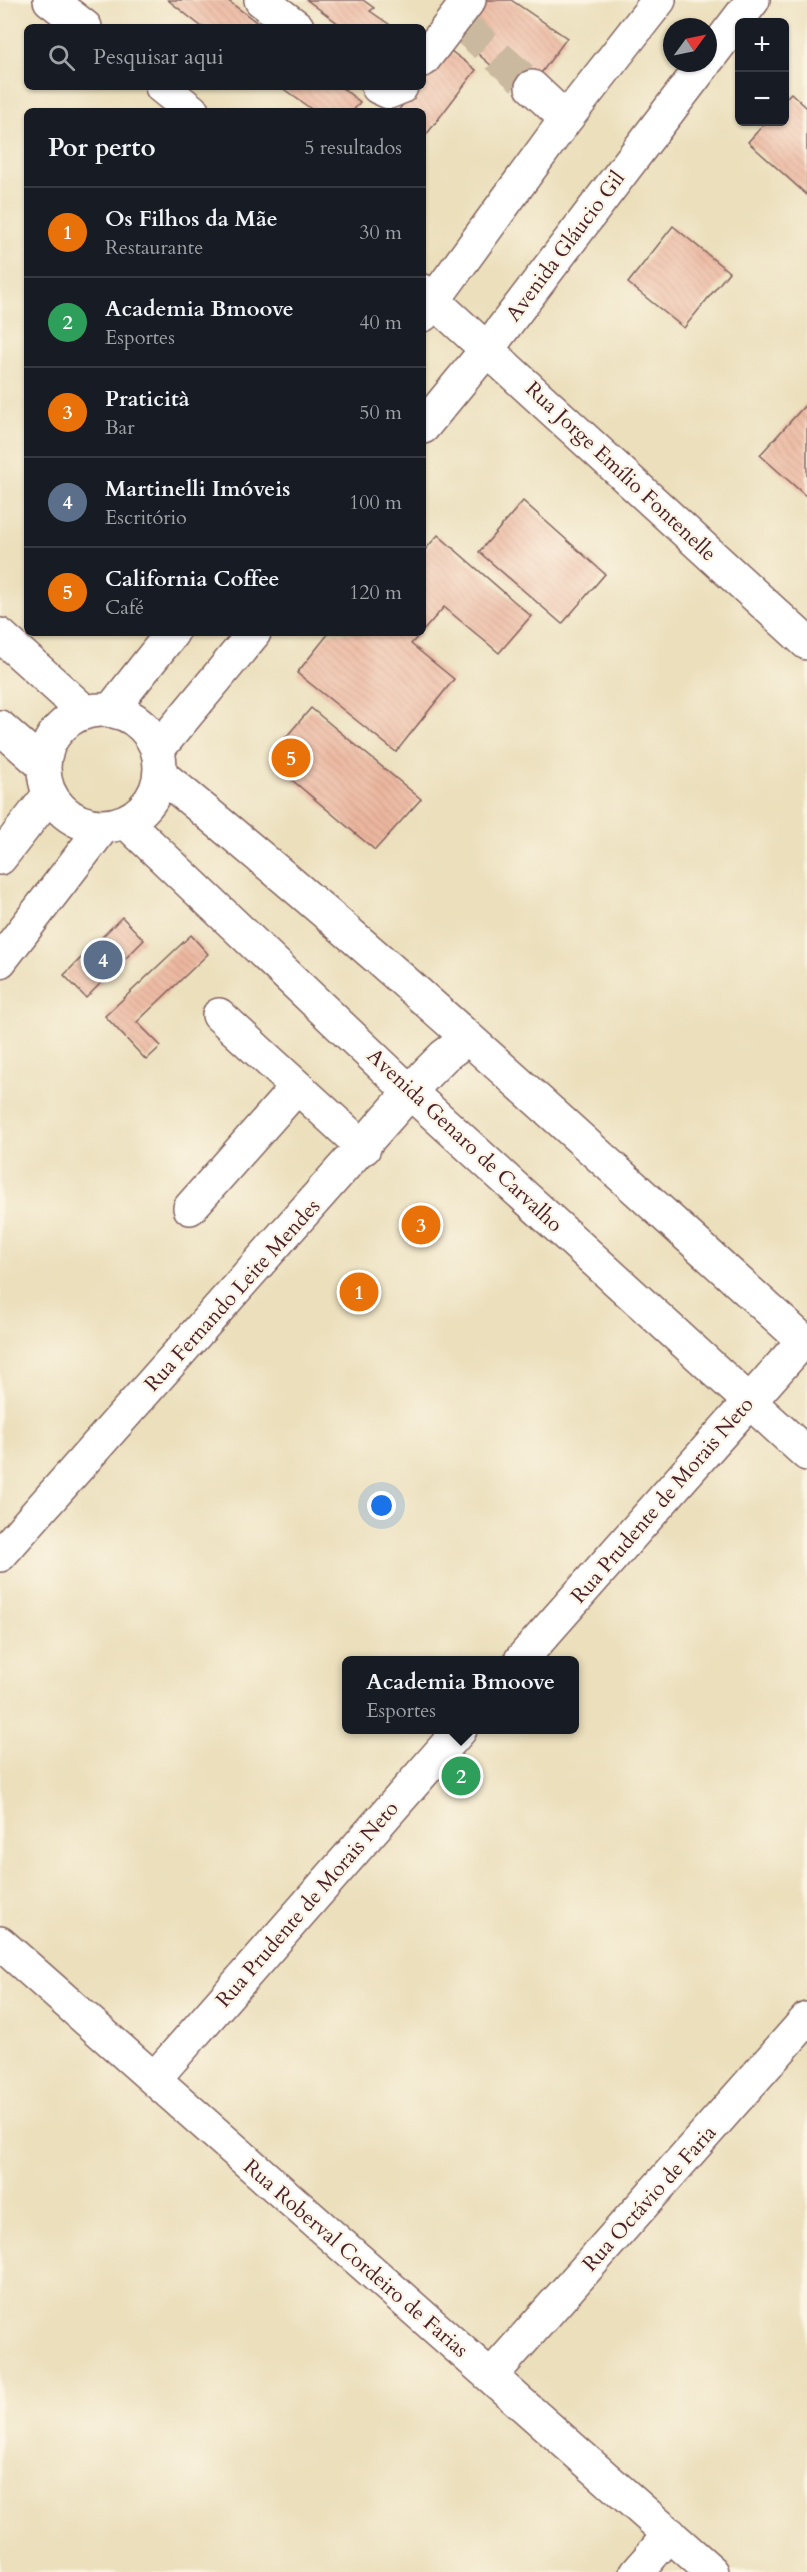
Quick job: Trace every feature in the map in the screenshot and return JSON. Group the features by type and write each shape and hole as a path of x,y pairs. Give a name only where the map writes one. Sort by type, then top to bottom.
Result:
{"street":[{"path":"50,0 81,24"},
{"path":"261,0 293,24"},
{"path":"427,302 659,0"},
{"path":"717,47 753,0"},
{"path":"426,56 462,14"},
{"name":"Avenida Gláucio Gil","path":"426,423 488,348 698,72"},
{"path":"532,87 566,119"},
{"path":"166,90 188,108"},
{"name":"Rua Jorge Emílio Fontenelle","path":"427,302 488,348 807,643"},
{"path":"0,635 98,711"},
{"path":"98,711 169,636"},
{"path":"160,762 252,636"},
{"path":"0,858 46,780 49,742 64,723 98,711 127,713 141,722 151,735 160,762 155,795 143,811 115,824 0,961"},
{"path":"0,727 46,780 72,819 115,824"},
{"path":"160,762 259,855 805,1342"},
{"name":"Avenida Genaro de Carvalho","path":"115,824 807,1454"},
{"path":"219,1015 364,1148"},
{"name":"Rua Fernando Leite Mendes","path":"0,1555 444,1056 467,1039"},
{"path":"190,1208 297,1087"},
{"name":"Rua Prudente de Morais Neto","path":"525,1656 750,1400 805,1342"},
{"name":"Rua Prudente de Morais Neto","path":"154,2079 456,1734"},
{"name":"Rua Roberval Cordeiro de Farias","path":"0,1943 712,2572"},
{"name":"Rua Octávio de Faria","path":"490,2376 807,2019"},
{"path":"637,2572 670,2534"}],"building":[{"path":"168,0 227,0 259,24 198,24"},
{"path":"307,0 363,0 374,8 370,11 389,24 339,24"},
{"path":"478,0 511,0 567,38 525,95 454,33"},
{"path":"447,48 476,70 426,135 426,108 400,108 414,90 426,90 426,74"},
{"path":"285,90 345,90 360,102 355,108 310,108"},
{"path":"791,93 807,108 807,195 748,142 762,126 789,126 789,95"},
{"path":"673,226 729,272 684,328 628,283"},
{"path":"807,403 807,497 760,455"},
{"path":"523,501 605,574 562,624 479,552"},
{"path":"438,535 531,616 499,653 444,607 426,628 426,549"},
{"path":"327,636 418,636 411,644 454,679 396,752 297,673"},
{"path":"311,708 421,799 375,850 279,769 273,754"},
{"path":"122,917 144,940 86,998 64,975"},
{"path":"191,935 208,954 137,1022 161,1046 146,1060 105,1016"}],"tunnel":[{"path":"461,24 532,87"}],"place":[{"name":"California Coffee","path":"291,758"},
{"name":"Martinelli Imóveis","path":"103,960"},
{"name":"Praticità","path":"421,1225"},
{"name":"Os Filhos da Mãe","path":"359,1292"},
{"name":"Academia Bmoove","path":"461,1776"}]}
